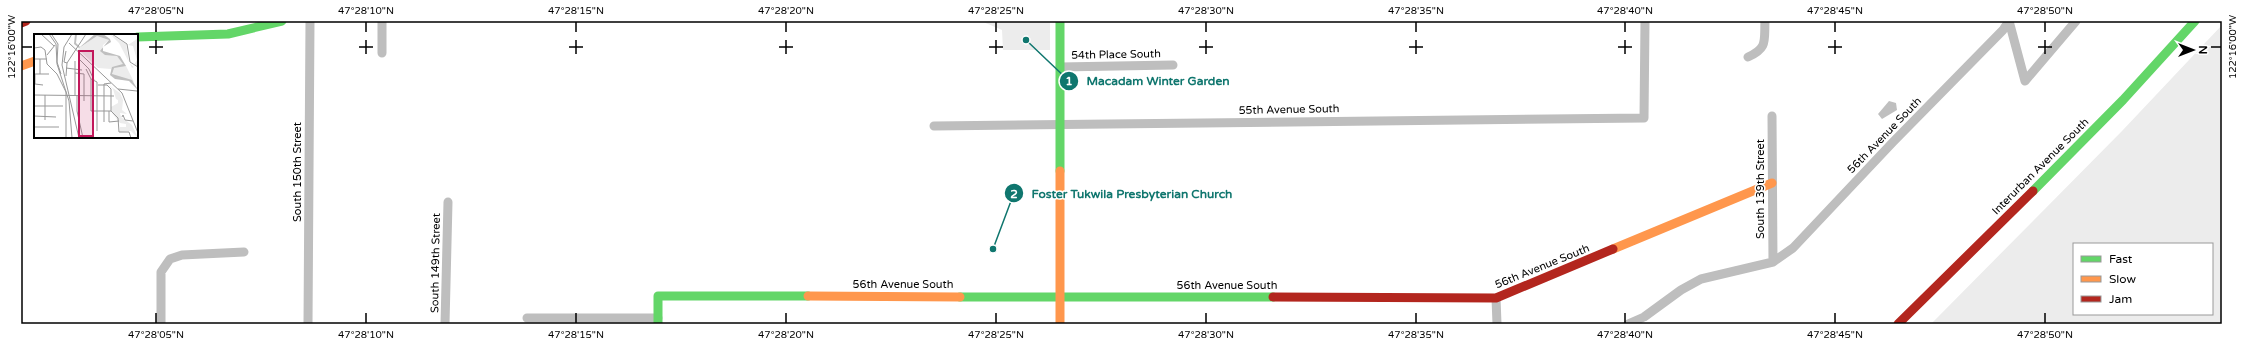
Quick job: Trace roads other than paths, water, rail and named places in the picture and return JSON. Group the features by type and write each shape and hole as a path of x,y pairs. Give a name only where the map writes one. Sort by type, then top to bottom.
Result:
{"main road":[{"path":"21,23 26,21"},
{"path":"138,37 228,34 282,21"},
{"path":"1060,21 1060,324"},
{"name":"Interurban Avenue South","path":"1898,324 2081,142 2159,62 2194,21"},
{"path":"21,66 34,61"},
{"name":"56th Avenue South","path":"658,321 658,296 1496,298 1772,183"}],"street":[{"name":"South 150th Street","path":"308,324 310,21"},
{"path":"382,21 382,53"},
{"name":"55th Avenue South","path":"934,126 1644,118 1645,21"},
{"path":"1748,57 1762,50 1764,46 1765,21"},
{"path":"2009,21 2025,81 2076,21"},
{"name":"56th Avenue South","path":"1773,262 1794,246 2003,30 2009,21"},
{"name":"54th Place South","path":"1060,67 1173,65"},
{"name":"South 139th Street","path":"1772,116 1773,262"},
{"name":"South 149th Street","path":"445,324 448,202"},
{"path":"161,324 161,272 170,259 182,255 244,252"},
{"path":"1628,324 1644,317 1682,290 1701,279 1773,262"},
{"path":"1496,298 1497,324"},
{"path":"527,318 658,321"}],"place":[{"name":"Macadam Winter Garden","path":"1026,40"},
{"name":"Foster Tukwila Presbyterian Church","path":"993,249"}]}
